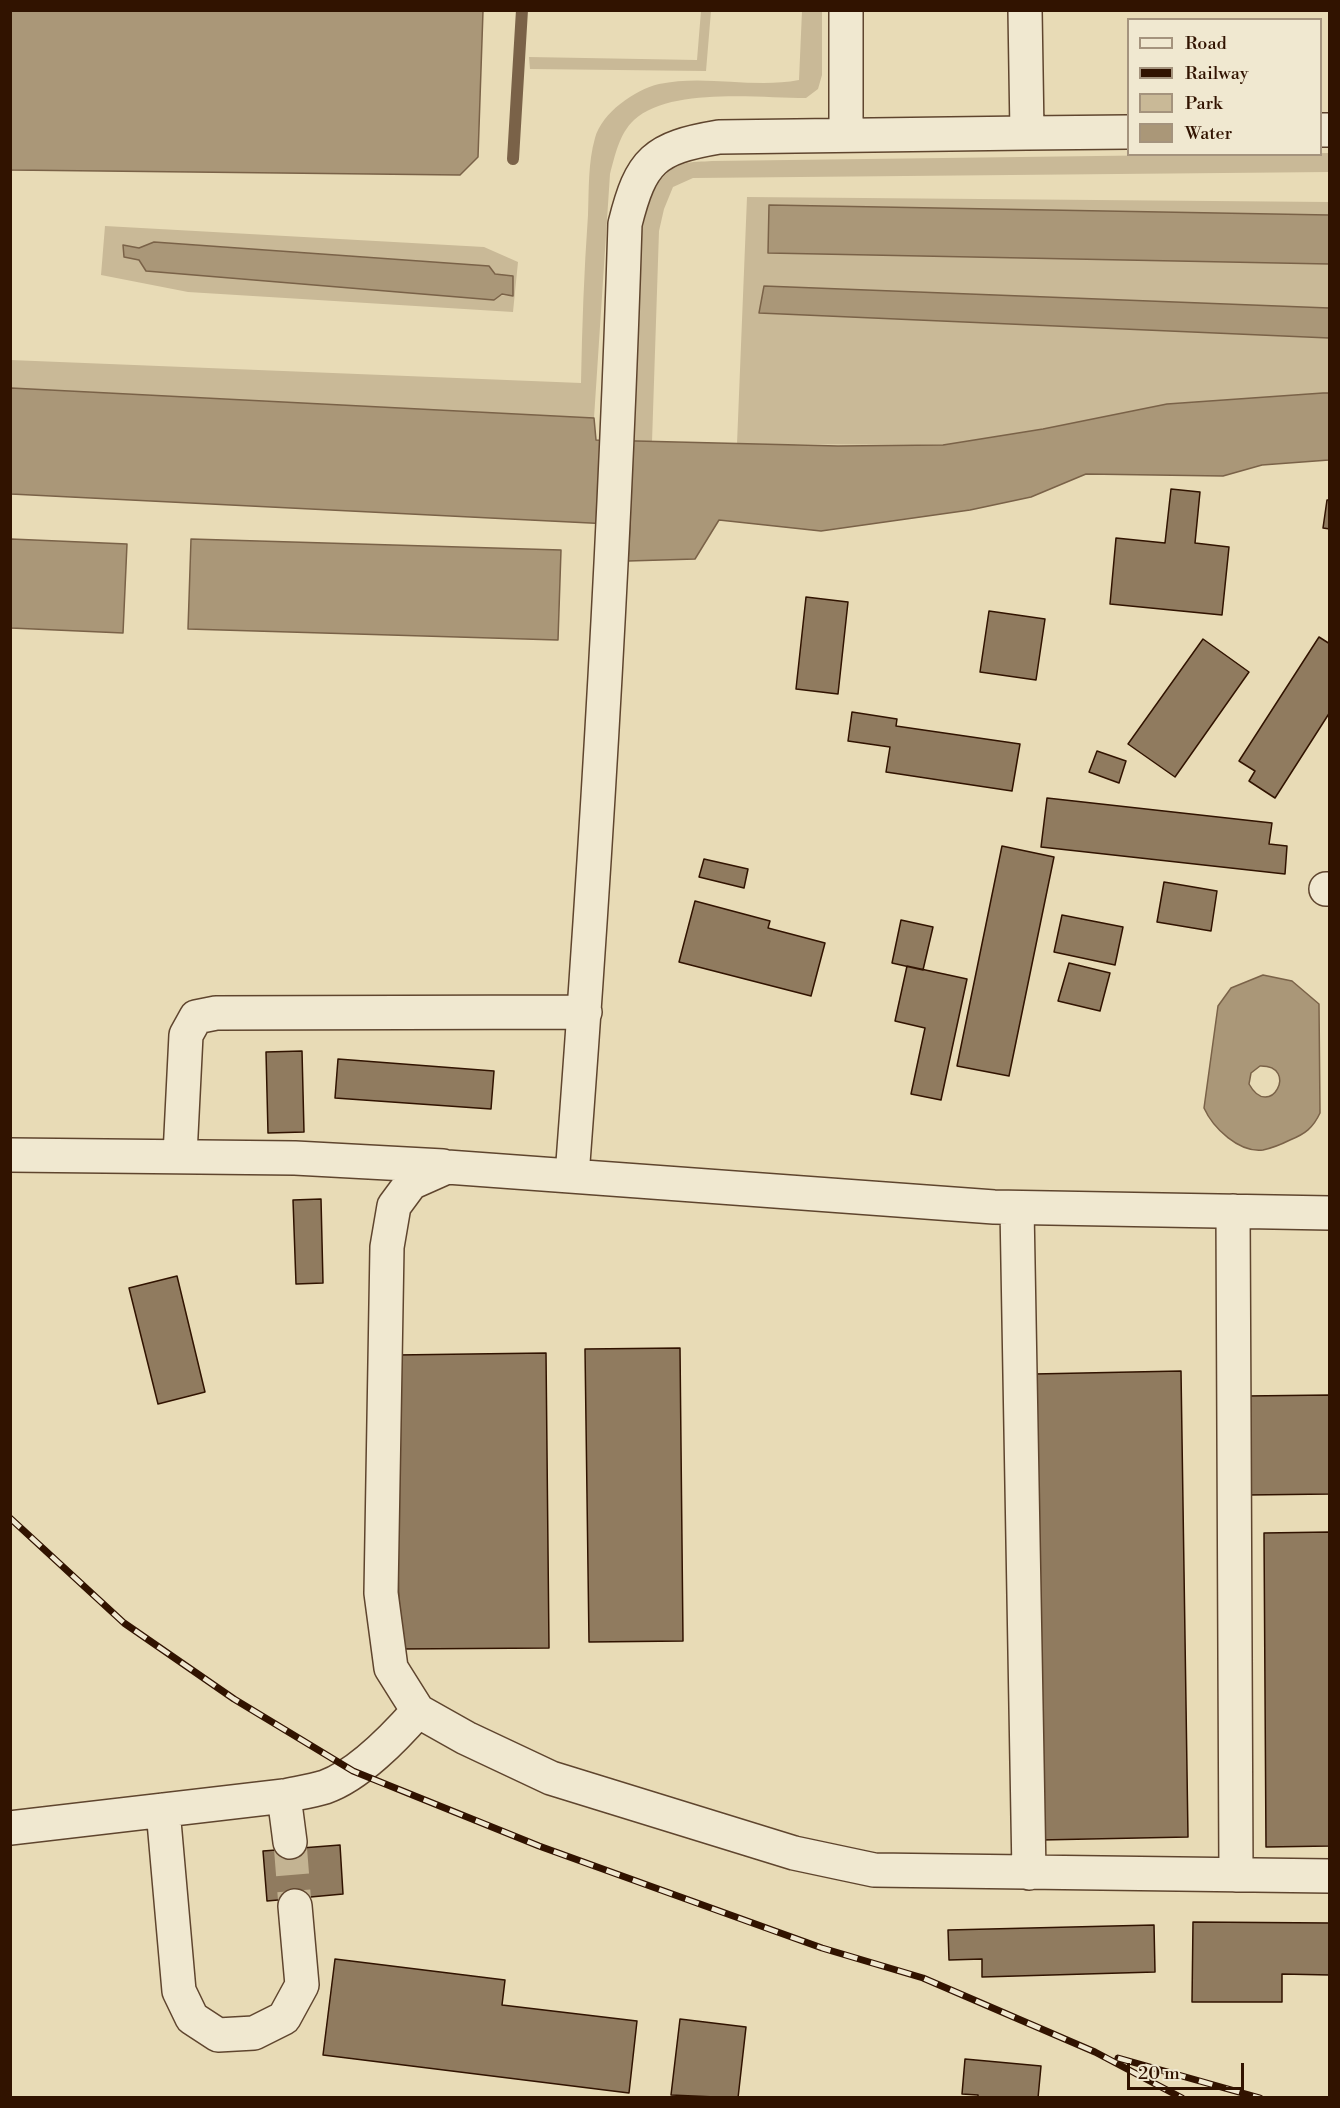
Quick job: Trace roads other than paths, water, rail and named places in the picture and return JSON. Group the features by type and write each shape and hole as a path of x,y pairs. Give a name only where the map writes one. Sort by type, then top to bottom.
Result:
{"street":[{"path":"846,10 846,135"},
{"path":"1025,10 1027,133"},
{"path":"572,1176 585,1012 618,430 625,225 632,196 643,173 659,153 688,142 720,137 1127,132"},
{"path":"180,1155 186,1035 196,1017 216,1013 585,1012"},
{"path":"10,1155 295,1158 1017,1208 1329,1214"},
{"path":"447,1167 411,1183 394,1206 387,1247 381,1593 391,1668 418,1711 466,1738 551,1778 794,1853 874,1870 1329,1876"},
{"path":"1017,1208 1029,1873"},
{"path":"1233,1212 1236,1875"},
{"path":"10,1828 284,1796 327,1786 353,1770 393,1739 418,1711"},
{"path":"284,1796 290,1842"},
{"path":"163,1810 179,1991 192,2018 218,2035 254,2033 284,2018 302,1985 295,1906"}],"water":[{"path":"11,10 483,11 478,157 460,175 11,170"},
{"path":"769,205 1329,215 1329,264 768,253"},
{"path":"154,242 489,266 495,274 513,276 513,296 502,294 494,300 146,271 139,260 124,257 123,245 139,248"},
{"path":"764,286 1329,308 1329,338 759,313"},
{"path":"11,388 594,418 596,440 838,446 943,445 1043,429 1167,404 1329,393 1329,460 1262,465 1223,476 1086,474 1031,497 970,510 821,531 719,520 695,559 628,561 630,525 11,494"},
{"path":"11,539 127,544 123,633 11,628"},
{"path":"191,539 561,550 558,640 188,629"},
{"path":"1263,975 1292,981 1319,1004 1320,1113 1304,1133 1263,1150 1245,1148 1228,1138 1208,1116 1204,1108 1218,1006 1231,988","holes":["1260,1066 1272,1068 1278,1074 1280,1081 1277,1089 1272,1095 1265,1097 1257,1094 1249,1084 1251,1073"]}],"waterway":[{"path":"513,159 522,10"}],"tunnel":[{"path":"290,1842 295,1906"}],"railway":[{"path":"10,1518 124,1623 234,1699 353,1771 539,1846 822,1948 923,1978 1095,2052 1182,2098"},
{"path":"1118,2058 1260,2098"}]}
